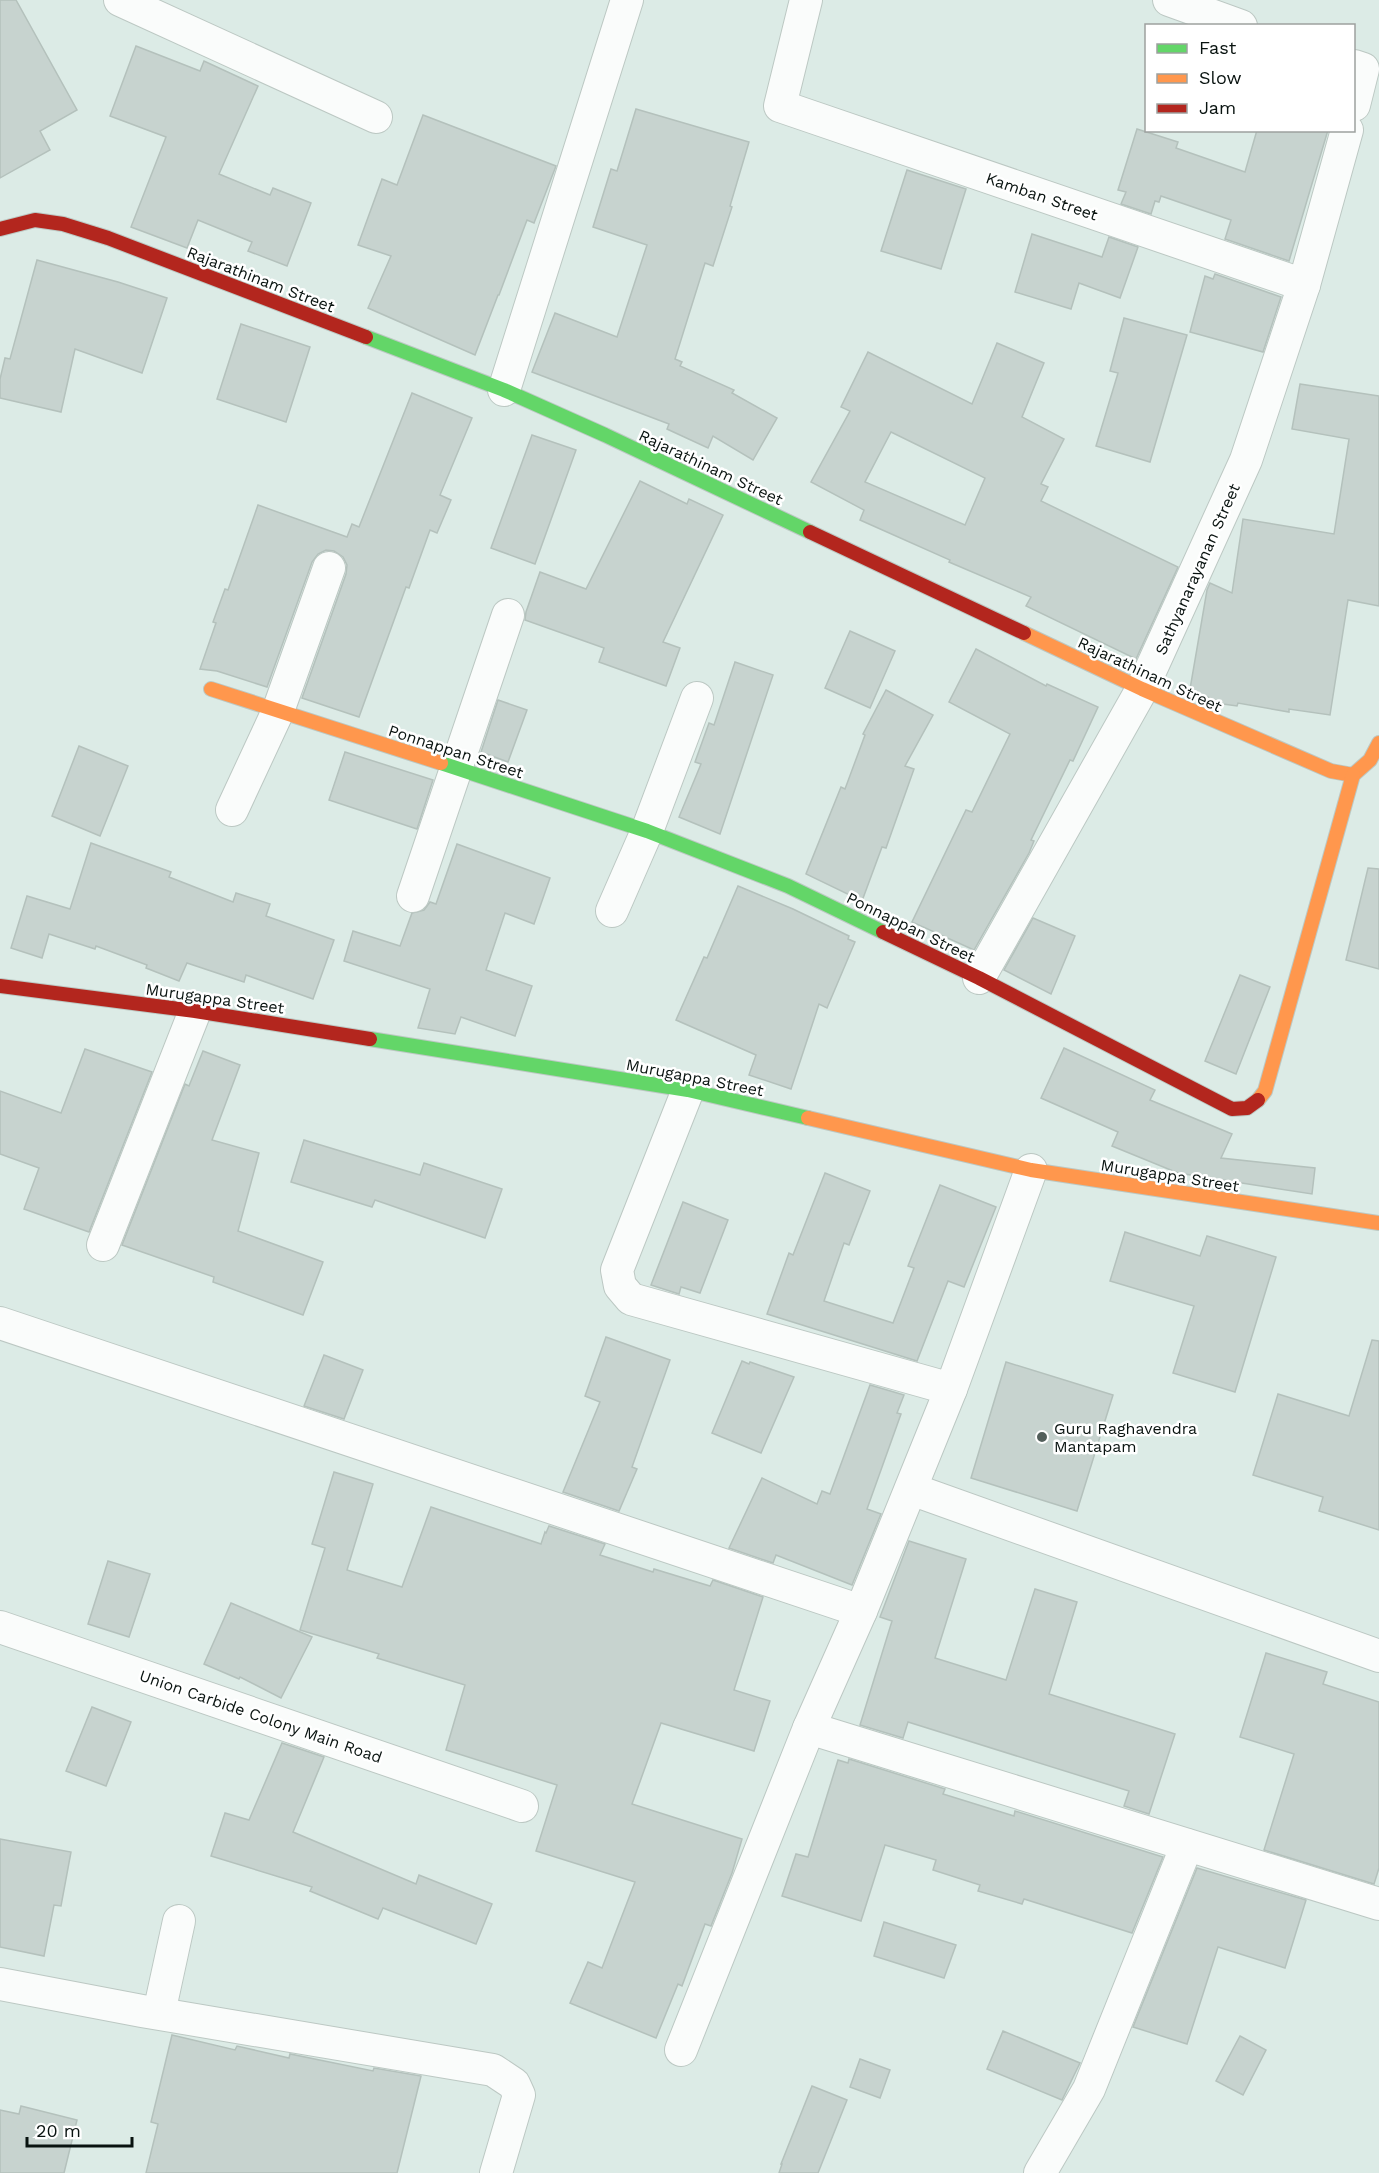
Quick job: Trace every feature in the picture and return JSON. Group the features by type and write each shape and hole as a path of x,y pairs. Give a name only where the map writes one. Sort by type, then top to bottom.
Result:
{"street":[{"path":"120,0 376,117"},
{"path":"504,390 627,0"},
{"name":"Kamban Street","path":"806,0 780,106 1304,285"},
{"path":"1169,0 1235,24"},
{"path":"1355,90 1358,68"},
{"name":"Sathyanarayanan Street","path":"979,978 1142,689 1246,460 1304,285 1346,132"},
{"name":"Rajarathinam Street","path":"0,229 35,220 63,224 108,238 504,390 605,435 1142,689 1311,764 1353,775"},
{"path":"232,810 278,711 329,568"},
{"path":"412,896 508,615"},
{"name":"Ponnappan Street","path":"211,690 647,831 789,886 979,978 1232,1109 1240,1111 1248,1109 1259,1100 1265,1091 1353,775"},
{"path":"612,911 647,831 697,698"},
{"path":"1353,775 1370,759 1379,743"},
{"name":"Murugappa Street","path":"0,986 195,1011 688,1090 1031,1170 1379,1223"},
{"path":"103,1245 195,1011"},
{"path":"688,1090 617,1270 620,1286 631,1299 951,1389"},
{"path":"681,2050 809,1728 861,1611 951,1389 1031,1170"},
{"path":"0,1323 861,1611"},
{"path":"911,1489 1379,1656"},
{"name":"Union Carbide Colony Main Road","path":"0,1627 522,1806"},
{"path":"809,1728 1379,1904"},
{"path":"1040,2173 1089,2089 1187,1845"},
{"path":"159,2013 179,1921"},
{"path":"0,1984 493,2070 514,2084 519,2095 496,2173"}],"building":[{"path":"0,0 16,0 77,110 40,131 50,150 0,178"},
{"path":"136,46 200,71 204,61 258,86 219,174 270,195 273,188 311,203 287,266 248,251 252,242 198,220 187,248 131,227 166,137 110,116"},
{"path":"636,109 749,142 713,266 705,263 675,359 682,362 680,366 734,390 732,393 777,418 753,460 713,436 708,448 667,429 669,424 532,372 555,313 617,337 647,245 593,227 611,169 617,171"},
{"path":"423,115 556,166 534,223 527,220 475,355 368,308 391,256 358,245 382,179 397,185"},
{"path":"1137,129 1178,142 1176,148 1245,172 1256,132 1327,132 1289,261 1225,239 1231,220 1161,196 1159,202 1155,201 1151,214 1121,204 1126,192 1118,190"},
{"path":"907,170 966,189 941,269 881,251"},
{"path":"1032,234 1102,257 1109,237 1138,247 1120,298 1079,283 1071,309 1015,292"},
{"path":"37,260 167,298 142,373 75,349 61,412 0,398 0,379 5,358 10,359"},
{"path":"1215,274 1281,297 1263,352 1190,332 1205,276 1213,279"},
{"path":"1124,318 1187,335 1150,462 1096,446 1118,373 1110,371"},
{"path":"241,324 310,347 286,422 217,399"},
{"path":"997,343 1044,363 1022,417 1064,439 1041,484 1048,487 1041,501 1178,567 1136,659 1026,606 1031,597 860,520 864,510 811,482 850,411 841,407 868,352 972,404","holes":["891,432 985,478 965,525 865,482"]},
{"path":"1300,384 1379,396 1379,606 1348,600 1330,715 1289,709 1289,712 1238,703 1237,706 1223,704 1190,689 1207,590 1210,583 1232,593 1243,519 1334,534 1349,439 1292,429"},
{"path":"412,393 472,418 440,495 451,500 437,533 430,530 409,588 406,587 359,717 302,698 346,574 347,565 343,557 334,551 326,550 318,554 312,562 267,687 217,671 200,669 216,623 213,622 225,589 228,590 258,505 347,537 352,524 359,527"},
{"path":"532,435 576,450 535,564 491,548"},
{"path":"640,481 687,504 689,499 723,515 663,642 680,648 666,686 599,662 604,648 525,620 540,572 586,589"},
{"path":"850,631 895,651 870,708 825,688"},
{"path":"976,649 1046,686 1047,684 1098,707 1073,761 1070,760 1031,840 1034,841 1029,853 974,950 912,922 966,810 972,812 1010,734 949,702"},
{"path":"735,662 773,675 720,834 679,817 701,764 695,762 709,723 714,725"},
{"path":"886,690 933,715 905,766 914,769 886,848 882,847 862,901 806,874 841,787 845,789 865,735 863,734"},
{"path":"498,700 527,710 508,762 481,752"},
{"path":"79,746 128,766 100,836 52,816"},
{"path":"345,752 433,780 417,829 329,800"},
{"path":"91,843 171,872 169,877 233,902 236,893 270,904 266,916 334,940 313,999 246,975 244,982 187,963 179,981 146,968 147,965 96,946 95,949 49,934 42,958 11,948 27,896 70,909"},
{"path":"457,844 550,878 534,924 505,913 486,970 532,986 515,1036 461,1017 455,1034 418,1028 430,989 344,961 353,931 400,946 412,913 424,910 430,902 436,904"},
{"path":"1368,868 1379,869 1379,969 1346,960"},
{"path":"738,886 793,909 849,936 848,939 855,942 827,1008 819,1004 791,1089 749,1075 756,1055 676,1020 704,957 707,958"},
{"path":"1033,918 1075,936 1051,994 1004,970"},
{"path":"1240,975 1270,987 1236,1074 1205,1061"},
{"path":"1064,1048 1155,1090 1150,1100 1232,1134 1221,1158 1315,1168 1312,1194 1178,1173 1112,1146 1118,1132 1041,1098"},
{"path":"85,1049 152,1072 89,1232 24,1209 39,1168 0,1154 0,1091 61,1113"},
{"path":"203,1051 240,1065 212,1140 259,1153 238,1231 323,1262 303,1315 213,1282 214,1277 122,1245 185,1084 189,1086"},
{"path":"304,1140 420,1175 424,1163 502,1189 485,1238 375,1200 372,1207 291,1182"},
{"path":"825,1173 870,1191 849,1245 844,1243 824,1301 893,1323 914,1268 908,1266 940,1185 996,1207 964,1287 948,1281 917,1361 767,1314 789,1253 793,1255"},
{"path":"683,1202 728,1220 700,1293 681,1287 679,1294 651,1285"},
{"path":"1125,1232 1200,1256 1207,1236 1276,1257 1235,1392 1173,1373 1194,1306 1110,1281"},
{"path":"606,1337 670,1360 632,1467 637,1469 619,1511 563,1492 600,1402 585,1396"},
{"path":"1372,1340 1379,1341 1379,1530 1319,1511 1323,1497 1253,1475 1278,1394 1349,1416"},
{"path":"324,1355 363,1370 344,1419 304,1406"},
{"path":"742,1361 794,1377 761,1453 712,1433"},
{"name":"Guru Raghavendra Mantapam","path":"1006,1362 1113,1395 1077,1511 971,1478"},
{"path":"870,1385 904,1395 897,1413 901,1414 867,1509 881,1514 852,1585 776,1555 773,1563 729,1548 762,1478 817,1504 822,1491 830,1494"},
{"path":"334,1472 373,1484 347,1570 402,1587 431,1507 541,1544 549,1526 605,1544 600,1555 653,1572 654,1569 710,1586 713,1580 763,1597 734,1690 770,1701 754,1751 661,1723 632,1804 742,1839 732,1873 711,1926 705,1924 682,1986 678,1984 656,2038 570,2003 588,1962 602,1968 635,1882 536,1851 557,1785 446,1750 465,1685 377,1658 379,1654 300,1630 325,1548 312,1544"},
{"path":"909,1541 966,1559 935,1658 1006,1680 1035,1589 1077,1602 1049,1694 1175,1734 1149,1814 1124,1806 1129,1791 908,1722 903,1738 860,1725 892,1621 880,1617"},
{"path":"108,1561 150,1574 129,1637 88,1624"},
{"path":"231,1603 312,1637 281,1698 240,1677 239,1679 204,1664"},
{"path":"1266,1653 1327,1672 1323,1684 1379,1702 1379,1868 1374,1884 1264,1850 1294,1754 1240,1737"},
{"path":"92,1707 131,1722 106,1786 66,1771"},
{"path":"282,1743 324,1757 293,1832 416,1884 419,1875 492,1904 476,1944 383,1908 378,1919 310,1891 312,1887 211,1856 225,1813 249,1820"},
{"path":"849,1759 945,1789 943,1794 1014,1816 1015,1811 1163,1857 1132,1933 1024,1899 1022,1904 978,1891 980,1885 933,1870 936,1860 885,1845 861,1921 782,1896 796,1854 808,1857 838,1760 848,1763"},
{"path":"0,1839 71,1852 61,1906 54,1905 44,1956 0,1947"},
{"path":"1197,1868 1306,1900 1285,1968 1218,1947 1187,2044 1133,2027"},
{"path":"884,1922 956,1945 944,1978 874,1956"},
{"path":"1003,2031 1080,2063 1062,2100 987,2069"},
{"path":"172,2035 235,2050 237,2046 289,2058 290,2054 373,2071 374,2068 421,2076 397,2173 146,2173 158,2124 151,2122"},
{"path":"1240,2036 1266,2050 1243,2095 1216,2081"},
{"path":"860,2059 890,2070 880,2098 850,2087"},
{"path":"812,2086 847,2100 818,2173 779,2173 781,2164"},
{"path":"21,2106 77,2120 64,2173 0,2173 0,2110 19,2114"}],"traffic: fast":[{"path":"366,337 504,390 810,532"},
{"path":"441,763 647,831 788,886 883,932"},
{"path":"370,1039 688,1090 808,1118"}],"traffic: slow":[{"path":"1024,633 1142,689 1331,771 1353,775 1370,760 1379,743"},
{"path":"211,689 441,763"},
{"path":"1258,1100 1265,1091 1353,775"},
{"path":"808,1118 1031,1170 1379,1223"}],"traffic: jam":[{"path":"0,229 35,220 63,224 108,238 366,337"},
{"path":"810,532 1024,633"},
{"path":"883,932 979,978 1232,1109 1247,1108 1258,1100"},
{"path":"0,986 195,1011 370,1039"}],"place":[{"name":"Guru Raghavendra Mantapam","path":"1042,1437"}]}
